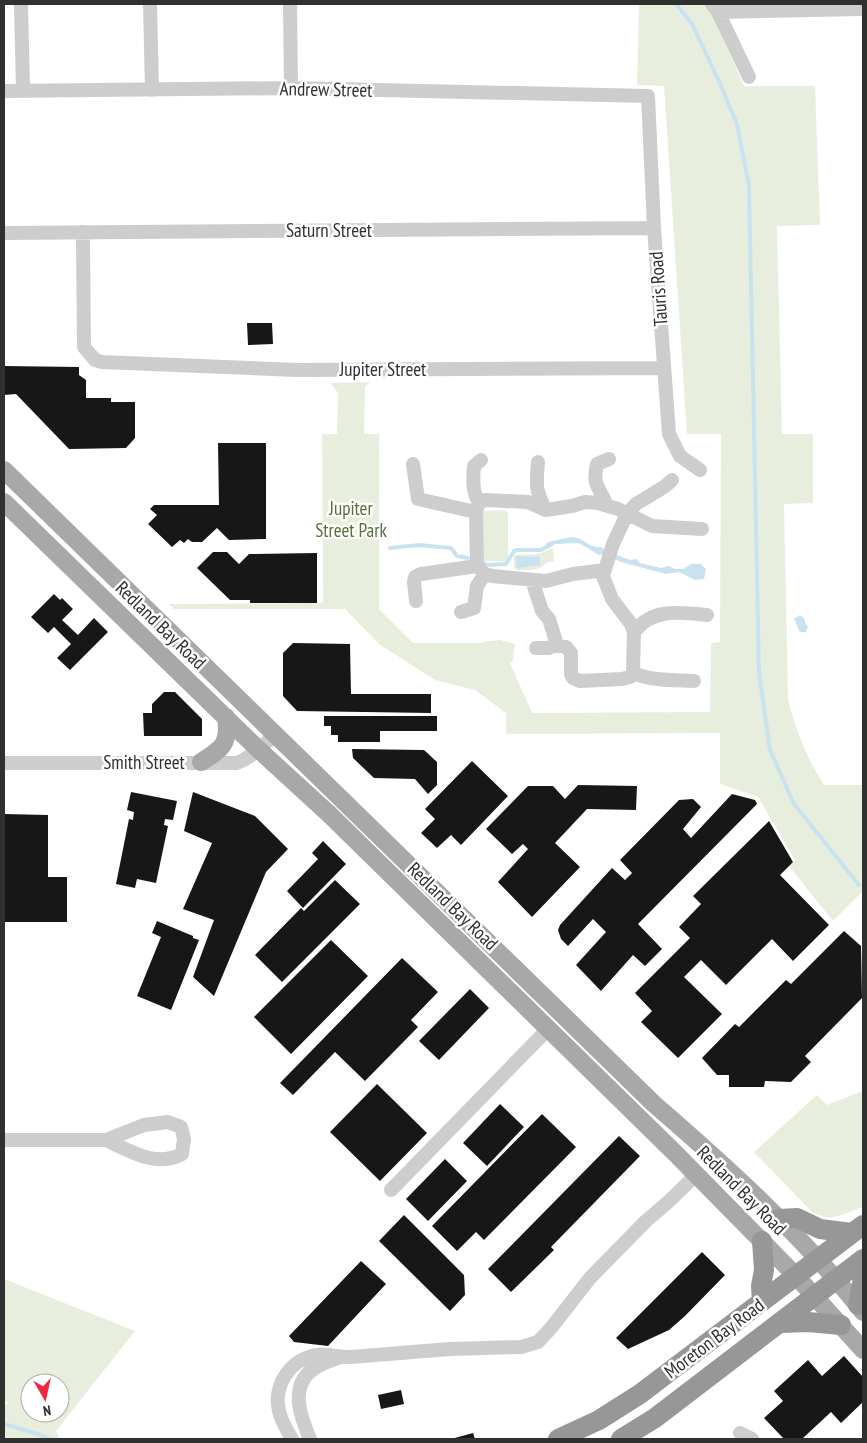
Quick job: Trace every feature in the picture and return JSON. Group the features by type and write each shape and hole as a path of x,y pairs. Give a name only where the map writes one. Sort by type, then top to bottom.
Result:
{"highway":[{"path":"778,1220 796,1218 820,1229 858,1229"},
{"name":"Moreton Bay Road","path":"558,1439 599,1420 626,1404 858,1229"},
{"path":"762,1241 764,1270 761,1286 762,1302"},
{"name":"Moreton Bay Road","path":"630,1436 863,1259"},
{"path":"860,1309 863,1278"},
{"path":"781,1322 841,1325"}],"main road":[{"name":"Redland Bay Road","path":"4,470 654,1104 732,1173 836,1280 860,1309"},
{"name":"Redland Bay Road","path":"4,502 258,749 329,814 696,1175 815,1295 863,1350"},
{"path":"201,762 224,744 228,730 226,718"},
{"path":"548,1029 562,1015"}],"street":[{"path":"21,4 23,91"},
{"path":"150,4 152,90"},
{"path":"290,4 291,88"},
{"path":"750,77 715,8 863,9"},
{"name":"Andrew Street","path":"4,91 291,88 648,96"},
{"name":"Tauris Road","path":"648,96 654,228 669,434 680,456 700,470"},
{"name":"Saturn Street","path":"4,233 654,228"},
{"name":"Jupiter Street","path":"82,232 84,347 95,360 102,362 297,370 664,368"},
{"path":"606,504 596,487 595,473 597,464 609,459"},
{"path":"461,612 474,608 481,570 478,507 473,475 474,466 481,460"},
{"path":"538,462 536,484 538,494 546,510"},
{"path":"413,464 418,499 478,507 486,500 528,502 546,510 585,502 606,504 652,526 702,529"},
{"path":"536,648 548,648 557,645 566,647 571,653 571,674 580,681 630,677 633,673 634,632 631,624 612,599 603,576 613,544 627,514 636,504 672,480"},
{"path":"521,502 536,484"},
{"path":"585,502 596,487"},
{"path":"416,601 414,582 415,577 421,574 481,570 546,581 573,574 605,570"},
{"path":"532,580 542,611 549,619 557,645"},
{"path":"634,632 640,624 660,614 691,613 707,615"},
{"path":"633,673 655,679 694,681"},
{"name":"Smith Street","path":"4,763 237,763 243,761 275,735"},
{"path":"391,1190 548,1029"},
{"path":"4,1140 106,1140 144,1125 168,1122 181,1127 184,1139 182,1154 172,1159 151,1159 106,1140"},
{"path":"292,1439 281,1417 278,1403 280,1386 284,1377 295,1364 308,1357 322,1354 338,1358 450,1349 521,1347 538,1342 590,1278 646,1221 696,1175"},
{"path":"310,1439 299,1409 300,1389 310,1371 338,1358"}],"green space":[{"name":"Jupiter Street Park","path":"639,4 704,4 712,14 744,86 815,86 820,225 777,226 782,434 813,434 813,503 784,504 788,700 803,744 824,785 863,785 863,891 833,921 789,866 795,860 758,797 720,784 720,733 506,734 506,713 475,690 435,680 379,644 345,609 174,609 169,604 323,603 322,434 337,434 338,393 331,383 370,382 365,387 364,434 379,434 379,609 413,643 482,643 500,640 515,644 513,661 510,663 532,713 710,712 711,643 720,642 721,434 687,434 664,86 637,85"},
{"path":"504,510 508,513 508,558 505,561 485,561 482,559 482,514 485,511"},
{"path":"553,548 554,561 533,570 517,570 514,568 514,555 538,554"},
{"path":"863,1091 863,1207 829,1218 813,1213 754,1152 817,1095 827,1105"},
{"path":"4,1279 135,1331 70,1413 70,1373 20,1373 20,1423 62,1423 56,1431 60,1439 4,1439 4,1403 10,1404 4,1400"}],"water":[{"path":"571,537 597,547 602,547 605,551 599,555 579,543 555,544 548,549 546,545 548,542"},
{"path":"617,555 630,560 636,559 640,563 661,568 669,566 675,569 683,569 691,564 701,564 706,569 704,579 695,580 679,572 666,574 621,562 615,559"},
{"path":"516,556 540,556 540,565 518,568 516,566"},
{"path":"800,615 808,626 806,632 800,632 794,619"}],"building":[{"path":"247,323 272,323 273,344 248,345"},
{"path":"4,366 79,367 79,375 86,380 86,398 111,398 111,402 135,402 135,438 126,448 69,449 16,394 4,395"},
{"path":"218,443 266,443 266,539 229,540 217,528 202,542 192,542 188,539 184,543 180,540 172,547 148,524 157,515 150,509 154,505 219,505"},
{"path":"213,552 227,552 239,564 249,554 317,553 317,603 250,603 250,600 230,600 197,568"},
{"path":"54,594 60,600 62,598 73,609 62,620 78,635 94,618 108,632 70,670 57,658 71,644 54,627 48,633 31,617"},
{"path":"293,643 350,644 351,694 431,694 431,713 297,711 283,696 283,653"},
{"path":"164,692 175,692 202,719 202,736 144,736 143,713 152,713 152,704"},
{"path":"324,716 437,716 437,731 380,731 380,742 338,742 338,735 331,735 331,726 324,726"},
{"path":"352,749 424,750 437,762 437,785 428,794 415,779 374,778 353,758"},
{"path":"472,761 508,796 461,845 451,835 437,848 421,833 435,819 425,809"},
{"path":"578,785 637,786 636,810 587,809 555,843 580,867 532,917 498,882 528,849 523,844 512,854 486,829 528,786 553,786 565,799"},
{"path":"131,792 177,801 173,820 165,819 164,825 168,826 156,883 137,879 135,888 116,884 129,819 133,820 134,812 127,810"},
{"path":"193,792 255,816 288,849 266,872 214,996 193,977 214,920 183,909 212,843 184,831"},
{"path":"732,794 755,800 757,804 638,924 662,949 645,966 633,955 601,991 576,965 606,932 593,919 568,946 561,939 558,930 560,925 612,868 625,880 632,873 620,860 679,800 693,799 701,807 683,829 691,838"},
{"path":"4,814 48,815 48,877 67,877 67,922 4,922"},
{"path":"769,821 793,862 780,875 829,925 793,961 772,939 726,985 701,960 684,977 722,1014 678,1058 641,1022 652,1011 635,993 690,938 679,927 701,904 693,896"},
{"path":"323,841 346,864 303,908 287,891 318,859 312,853"},
{"path":"335,880 360,904 282,982 255,955 301,908 304,911"},
{"path":"157,921 199,940 171,1010 137,996 161,937 152,933"},
{"path":"844,931 861,946 862,998 805,1056 811,1062 791,1082 765,1081 764,1087 729,1087 729,1075 717,1075 702,1058 735,1024 739,1027 786,980 791,984"},
{"path":"331,940 368,976 291,1054 254,1017"},
{"path":"402,958 438,992 411,1020 418,1027 365,1081 335,1052 293,1095 280,1083"},
{"path":"470,989 489,1008 439,1060 419,1041"},
{"path":"377,1084 427,1133 380,1181 330,1132"},
{"path":"500,1104 524,1127 487,1166 463,1143"},
{"path":"542,1114 576,1147 484,1240 476,1232 457,1251 432,1226"},
{"path":"619,1136 640,1156 551,1247 554,1250 511,1292 488,1269"},
{"path":"445,1159 467,1181 428,1221 406,1199"},
{"path":"404,1215 464,1275 465,1295 450,1311 379,1241"},
{"path":"702,1252 725,1275 669,1330 628,1349 616,1338"},
{"path":"361,1261 386,1284 328,1346 294,1342 289,1336"},
{"path":"844,1356 863,1377 863,1402 841,1423 831,1412 802,1439 784,1439 764,1418 783,1401 774,1391 808,1360 822,1376"},
{"path":"401,1390 404,1404 381,1409 378,1395"},
{"path":"473,1433 475,1439 451,1439"}],"waterway":[{"path":"676,4 692,24 737,124 749,186 759,673 770,750 794,804 859,885"},
{"path":"390,548 419,545 451,548 457,556 468,558"},
{"path":"482,562 487,565 506,564 514,551 541,550 550,545"},
{"path":"4,1424 49,1439"}]}
